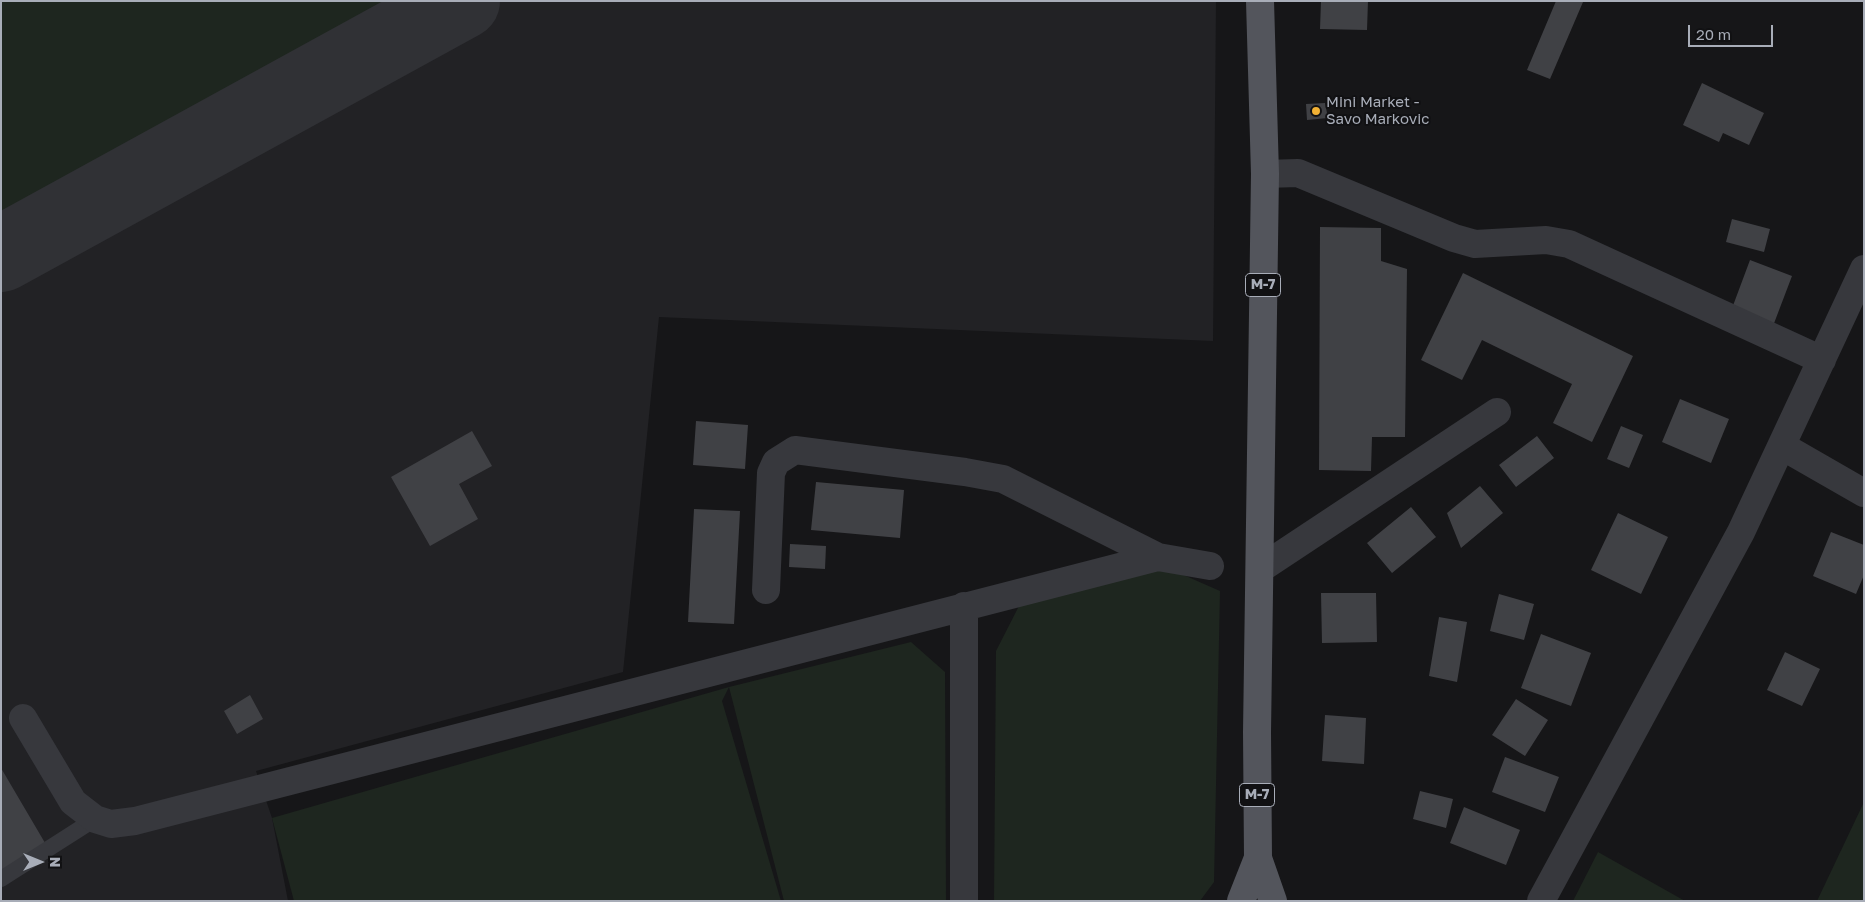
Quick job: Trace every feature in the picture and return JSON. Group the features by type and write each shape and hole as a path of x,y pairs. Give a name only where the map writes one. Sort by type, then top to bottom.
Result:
{"main road":[{"name":"M-7","path":"1260,1 1265,174 1257,732 1258,858 1273,901"},
{"name":"M-7","path":"1241,901 1258,858"}],"street":[{"path":"1265,174 1298,173 1450,236 1474,244 1546,240 1569,244 1822,360"},
{"path":"1541,901 1722,570 1863,273"},
{"path":"1260,569 1497,412"},
{"path":"1782,446 1864,494"},
{"path":"766,590 771,473 776,462 795,450 965,472 1004,479 1158,557 1210,566"},
{"path":"23,718 73,802 95,819 111,824 135,821 1158,557"},
{"path":"964,606 964,901"}],"lane":[{"path":"1,879 95,819"}],"shaded area":[{"path":"1,1 1216,1 1213,341 659,317 623,672 256,771 272,818 288,901 1,901"},
{"path":"1,1 405,1 143,150 1,222"},
{"path":"1163,566 1220,591 1214,882 1200,901 994,901 996,651 1019,606"},
{"path":"911,642 945,672 946,901 784,901 729,687"},
{"path":"729,687 722,701 781,901 294,901 272,818"},
{"path":"1864,802 1864,901 1817,901"},
{"path":"1598,852 1685,901 1573,901"}],"building":[{"path":"1321,1 1368,1 1367,30 1320,29"},
{"path":"1556,1 1583,2 1550,79 1527,70"},
{"path":"1702,83 1764,113 1749,145 1723,133 1719,142 1683,125"},
{"name":"Mini Market - Savo Markovic","path":"1325,103 1328,118 1307,120 1306,104"},
{"path":"1732,219 1770,229 1764,252 1726,242"},
{"path":"1320,227 1381,228 1381,261 1407,269 1405,437 1372,437 1371,471 1319,470"},
{"path":"1750,260 1792,276 1773,326 1731,311"},
{"path":"1463,273 1633,356 1592,442 1553,423 1572,384 1482,340 1462,380 1421,360"},
{"path":"1680,399 1729,419 1711,463 1662,442"},
{"path":"696,421 748,425 745,469 693,465"},
{"path":"1621,426 1643,435 1629,468 1607,459"},
{"path":"472,431 492,466 459,484 478,519 430,546 391,477"},
{"path":"1537,436 1554,458 1516,487 1499,465"},
{"path":"816,482 904,490 900,538 811,530"},
{"path":"1480,486 1503,513 1461,548 1447,513"},
{"path":"1411,507 1436,537 1392,573 1367,543"},
{"path":"694,509 740,511 734,624 688,622"},
{"path":"1618,513 1668,537 1641,594 1591,570"},
{"path":"1831,532 1864,545 1864,575 1856,594 1813,576"},
{"path":"790,544 826,546 825,569 789,567"},
{"path":"1321,593 1376,593 1377,642 1322,643"},
{"path":"1499,594 1534,604 1524,640 1490,631"},
{"path":"1439,617 1467,622 1457,682 1429,676"},
{"path":"1541,634 1591,653 1571,706 1521,688"},
{"path":"1785,652 1820,669 1802,706 1767,690"},
{"path":"250,695 263,719 237,734 224,711"},
{"path":"1516,699 1548,720 1525,756 1492,735"},
{"path":"1325,715 1366,718 1364,764 1322,761"},
{"path":"1505,757 1559,777 1545,812 1492,792"},
{"path":"1,768 48,848 1,875"},
{"path":"1420,791 1453,799 1446,828 1413,819"},
{"path":"1464,807 1520,830 1506,865 1450,843"}],"taxiway":[{"path":"1,254 462,1"}],"place":[{"name":"Mini Market - Savo Markovic","path":"1316,111"}]}
